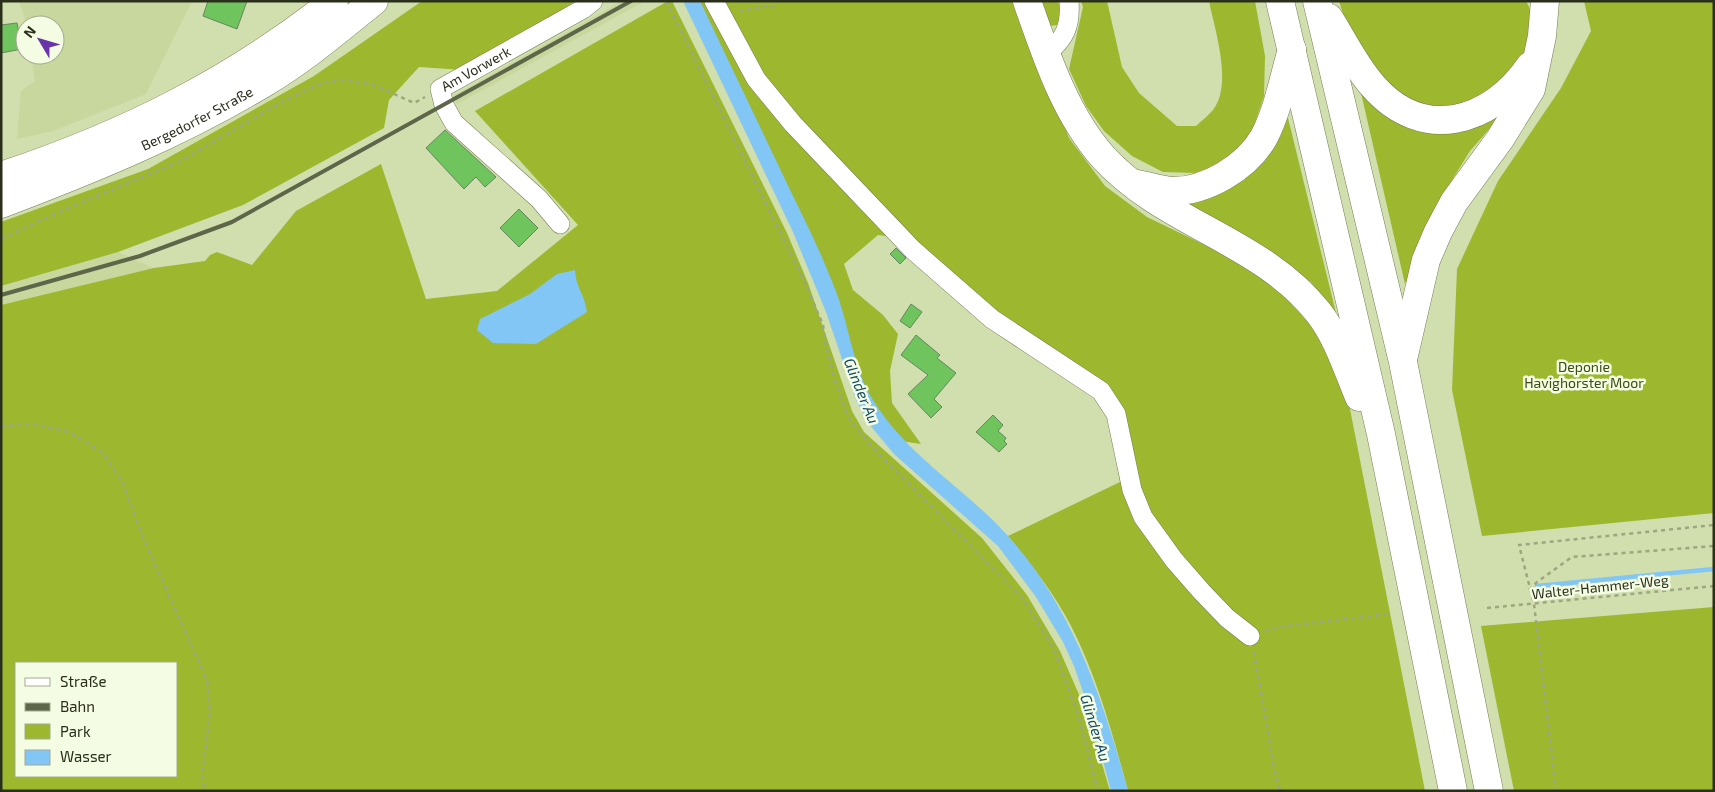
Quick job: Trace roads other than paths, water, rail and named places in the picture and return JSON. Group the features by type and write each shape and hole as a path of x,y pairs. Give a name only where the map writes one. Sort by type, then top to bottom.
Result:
{"highway":[{"name":"Bergedorfer Straße","path":"1,176 64,155 159,114 225,78 301,27 334,1"},
{"name":"Bergedorfer Straße","path":"1,204 126,156 218,109 265,82 307,54 374,1"},
{"path":"1027,1 1046,54 1078,125 1103,157 1130,182 1177,215 1252,254 1292,284 1318,312 1342,353 1363,408 1381,434"},
{"path":"1280,1 1381,434 1453,791"},
{"path":"1318,1 1372,85 1406,112 1422,118 1437,120 1467,118 1496,103 1522,78 1539,52"},
{"path":"1318,1 1403,362 1489,791"},
{"path":"1403,362 1426,260 1438,232 1454,202 1522,106 1531,89 1539,52 1545,1"},
{"path":"1130,182 1171,191 1204,185 1235,170 1263,138 1278,98 1292,47"}],"street":[{"name":"Am Vorwerk","path":"560,224 539,199 454,123 444,105 440,89 583,10 593,1"},
{"path":"1046,54 1061,42 1070,20 1069,1"},
{"path":"717,8 756,79 793,124 913,250 992,319 1101,391 1116,414 1132,490 1143,516 1174,560 1202,592 1227,618 1250,636"}],"water":[{"name":"Glinder Au","path":"683,1 700,1 819,250 836,290 857,364 873,400 902,438 974,502 1008,536 1051,593 1083,656 1096,689 1108,722 1128,791 1111,791 1090,712 1074,666 1063,642 1036,597 998,546 894,454 869,424 856,400 826,312 793,232"},
{"path":"575,270 587,312 536,344 493,343 477,330 480,319 530,294 557,274"}],"waterway":[{"path":"1537,586 1714,569"}],"railway":[{"path":"1,295 140,256 232,222 631,1"}],"park label":[{"name":"Deponie Havighorster Moor","path":"1584,376"}]}
